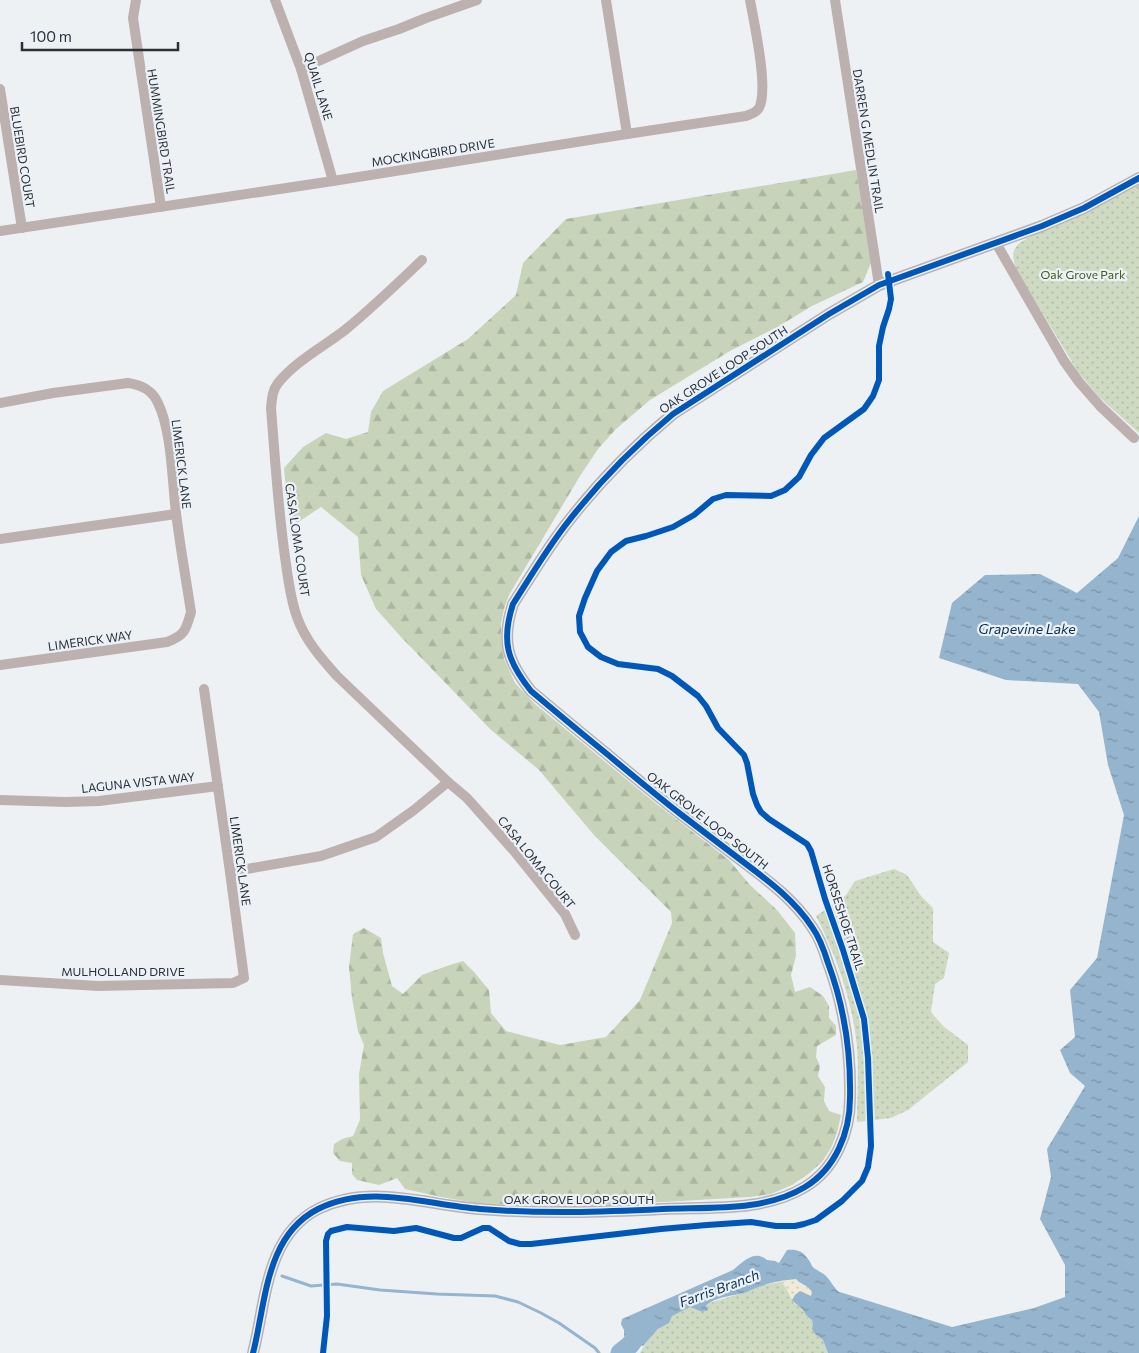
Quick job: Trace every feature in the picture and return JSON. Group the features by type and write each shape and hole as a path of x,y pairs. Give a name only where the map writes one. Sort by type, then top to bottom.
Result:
{"street":[{"name":"HUMMINGBIRD TRAIL","path":"136,0 133,18 161,207"},
{"name":"QUAIL LANE","path":"275,0 302,69 333,181"},
{"path":"302,69 363,41 477,0"},
{"path":"606,0 627,134"},
{"name":"MOCKINGBIRD DRIVE","path":"0,231 746,116 755,112 760,107 762,91 762,78 750,0"},
{"name":"DARREN G MEDLIN TRAIL","path":"835,0 879,285"},
{"name":"BLUEBIRD COURT","path":"0,90 22,228"},
{"name":"OAK GROVE LOOP SOUTH","path":"253,1353 267,1284 273,1264 282,1245 293,1229 305,1217 318,1209 337,1202 360,1197 392,1196 476,1209 518,1212 745,1206 785,1197 804,1188 820,1177 832,1162 848,1125 851,1101 848,1045 840,998 821,942 813,928 797,907 770,882 668,804 531,691 521,679 514,666 506,643 506,631 513,604 564,527 600,483 652,431 673,414 829,314 879,285 1042,226 1084,208 1139,178"},
{"path":"996,243 1064,360 1079,382 1100,406 1134,438"},
{"name":"CASA LOMA COURT","path":"422,260 364,315 290,371 277,384 273,393 271,408 282,532 290,592 297,617 309,642 321,658 337,676 467,798 515,852 565,914 575,935"},
{"name":"LIMERICK LANE","path":"0,403 53,393 128,383 136,384 152,392 163,415 168,438 176,514 191,612 182,635"},
{"path":"0,539 176,514"},
{"name":"LIMERICK WAY","path":"0,665 167,642 182,635"},
{"name":"LIMERICK LANE","path":"204,689 244,978"},
{"path":"230,872 321,856 376,837 414,810 448,782"},
{"name":"LAGUNA VISTA WAY","path":"0,800 100,801 218,786"},
{"name":"MULHOLLAND DRIVE","path":"0,980 98,986 233,983 244,978"}],"green space":[{"path":"856,170 871,263 863,282 812,306 779,326 730,351 650,400 616,429 598,449 580,476 509,595 501,623 504,659 515,683 535,704 654,802 729,860 750,885 777,910 795,933 796,956 791,975 795,992 810,987 823,996 829,1006 829,1018 836,1026 836,1035 817,1046 816,1057 820,1066 818,1076 825,1087 824,1101 829,1111 841,1115 831,1148 822,1162 792,1185 771,1194 750,1197 594,1206 520,1205 476,1203 441,1197 405,1189 397,1178 379,1185 357,1180 352,1174 352,1163 340,1161 333,1153 334,1144 342,1139 353,1136 360,1120 359,1074 364,1045 358,1031 352,998 349,967 353,934 364,928 381,938 392,986 403,994 422,975 463,961 489,990 491,1013 506,1031 560,1045 606,1037 640,1000 672,923 671,912 594,835 539,770 490,729 376,609 361,575 358,537 321,507 297,523 288,511 284,468 303,447 326,433 346,439 368,432 371,412 383,391 468,339 516,295 523,263 566,219"},
{"name":"Oak Grove Park","path":"1139,183 1139,433 1099,397 1078,372 1016,269 1013,255 1016,247 1024,240 1063,223"},
{"path":"894,869 907,875 921,896 933,908 933,942 949,953 944,978 935,984 931,1012 943,1026 968,1045 968,1062 908,1110 891,1118 857,1122 858,1055 855,1029 843,979 831,947 816,916 846,895 855,881"},
{"path":"781,1282 795,1304 812,1320 815,1334 823,1340 828,1353 640,1353 652,1336 668,1323 671,1316 690,1307 702,1312 709,1303 764,1285"}],"sand":[{"path":"788,1279 796,1279 800,1284 807,1285 812,1292 811,1297 804,1294 795,1295 792,1300 781,1282"}],"water":[{"name":"Grapevine Lake","path":"1139,516 1139,1353 828,1353 823,1340 812,1329 812,1320 792,1300 800,1291 811,1296 812,1292 796,1279 770,1283 747,1292 720,1298 706,1306 708,1310 702,1312 690,1307 672,1316 669,1323 658,1329 643,1346 627,1340 621,1324 622,1319 733,1270 753,1256 779,1263 787,1250 802,1252 812,1266 826,1276 839,1292 952,1327 1034,1308 1065,1297 1065,1265 1040,1219 1051,1177 1047,1149 1085,1086 1070,1073 1060,1050 1075,1037 1070,990 1097,958 1124,815 1108,765 1099,712 1078,684 1006,680 939,658 952,603 985,575 1040,574 1077,593 1118,558"}],"waterway":[{"path":"282,1276 311,1286 337,1284 380,1290 495,1296 518,1302 541,1313 559,1323 595,1348 599,1353"},
{"name":"Farris Branch","path":"620,1353 630,1345 647,1322"}],"cycle path":[{"path":"253,1353 271,1272 287,1236 301,1221 318,1209 338,1201 358,1197 398,1198 480,1209 549,1212 736,1207 772,1201 789,1195 805,1187 825,1170 839,1149 844,1137 849,1111 850,1081 848,1046 842,1012 834,979 817,935 798,909 773,885 664,801 531,691 516,670 508,650 507,629 513,604 557,536 576,511 629,453 673,414 829,314 879,285 1042,226 1084,208 1139,178"},
{"name":"HORSESHOE TRAIL","path":"323,1353 327,1316 326,1241 331,1231 347,1227 394,1231 416,1228 454,1238 461,1238 483,1228 489,1228 509,1241 531,1244 707,1225 751,1222 776,1226 795,1226 816,1220 842,1201 862,1181 868,1167 871,1146 868,1058 864,1019 811,851 807,844 761,812 753,794 744,755 718,728 698,696 672,676 658,669 618,664 601,657 588,647 580,632 579,616 597,571 611,552 626,541 673,527 694,515 713,499 726,495 771,496 785,490 799,477 811,455 824,438 864,409 873,396 879,380 879,346 891,299 888,274"}]}
